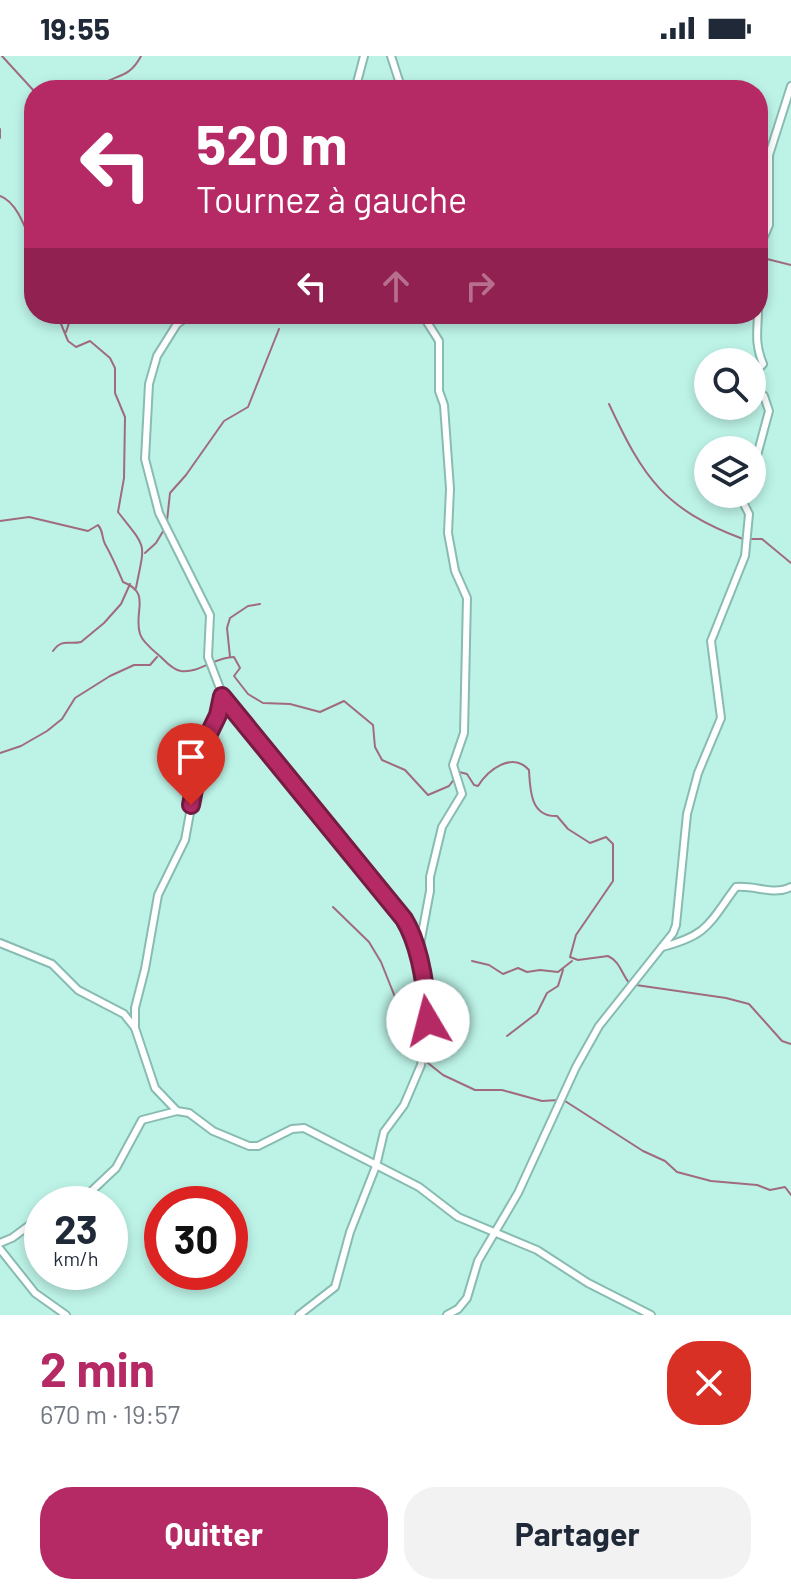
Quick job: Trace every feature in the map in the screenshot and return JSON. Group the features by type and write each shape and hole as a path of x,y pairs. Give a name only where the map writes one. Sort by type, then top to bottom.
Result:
{"street":[{"path":"358,80 364,56"},
{"path":"391,56 399,80"},
{"path":"768,227 769,155 791,86"},
{"path":"177,324 157,356 149,384 145,459 159,513 210,615 208,657 222,696 411,930 428,1021 421,1065 404,1105 384,1132 376,1166 350,1232 335,1287 299,1315"},
{"path":"418,955 437,840 446,817 462,794 453,765 464,733 467,598 455,571 448,533 450,489 444,405 439,391 439,341 428,324"},
{"path":"756,324 757,348"},
{"path":"762,436 769,411 766,402"},
{"path":"447,1315 458,1309 467,1298 478,1261 540,1151 576,1067 599,1026 676,925 687,814 698,773 721,718 711,641 745,556 749,514 746,508"},
{"path":"135,1028 137,1000 158,895 185,840 202,748 218,715 222,696"},
{"path":"660,948 696,936 723,908 736,887 751,886 780,892 791,887"},
{"path":"0,943 52,964 78,990 124,1014 135,1028 155,1088 177,1111"},
{"path":"97,1186 116,1168 142,1120 177,1111 189,1113 213,1131 249,1146 258,1146 292,1129 304,1128 419,1187 458,1217 537,1250 588,1283 651,1315"},
{"path":"24,1229 0,1246 35,1293 66,1315"}],"waterway":[{"path":"2,56 24,80"},
{"path":"110,80 126,73 141,56"},
{"path":"0,129 0,138"},
{"path":"0,196 17,211 24,225"},
{"path":"768,259 791,265"},
{"path":"61,324 68,341 76,347 90,341 110,358 115,368 115,393 125,417 124,478 118,512 142,547 136,588"},
{"path":"66,332 69,324"},
{"path":"167,521 170,493 224,421 248,407 279,329"},
{"path":"609,404 634,453 660,488 694,516 743,539"},
{"path":"0,521 29,517 88,531 98,525 123,582 132,586 139,597 138,626 141,637 172,667 188,671 234,657 240,668 234,676 248,694 263,703 290,704 320,712 344,701 373,725 375,747 382,760 405,770 428,795 449,786 455,778"},
{"path":"145,553 165,528"},
{"path":"750,539 762,539 791,563"},
{"path":"53,651 62,643 81,642 104,623 121,604 130,584"},
{"path":"230,657 227,628 230,618 248,606 260,604"},
{"path":"0,753 21,746 47,731 62,719 75,698 110,676 134,665 150,665 157,657"},
{"path":"459,772 467,774 478,786 501,765 508,762 522,765 529,770 533,800 541,812 557,816 568,829 590,843 606,837 613,844 613,881 576,935 570,957 578,960 608,956 630,984"},
{"path":"333,907 369,942 381,962 395,997 399,1021 420,1054"},
{"path":"472,961 489,965 503,974 518,968 527,972 558,972 572,961"},
{"path":"507,1036 537,1013 547,993 558,986 563,970"},
{"path":"636,985 749,1004 782,1041 791,1044"},
{"path":"423,1059 443,1075 475,1090 502,1090 542,1101 559,1100"},
{"path":"565,1101 643,1151 665,1161 677,1172 711,1181 757,1185 770,1190 785,1187 791,1195"}],"route":[{"path":"191,805 202,748 218,715 222,696 411,930 427,1002 428,1021"}]}
